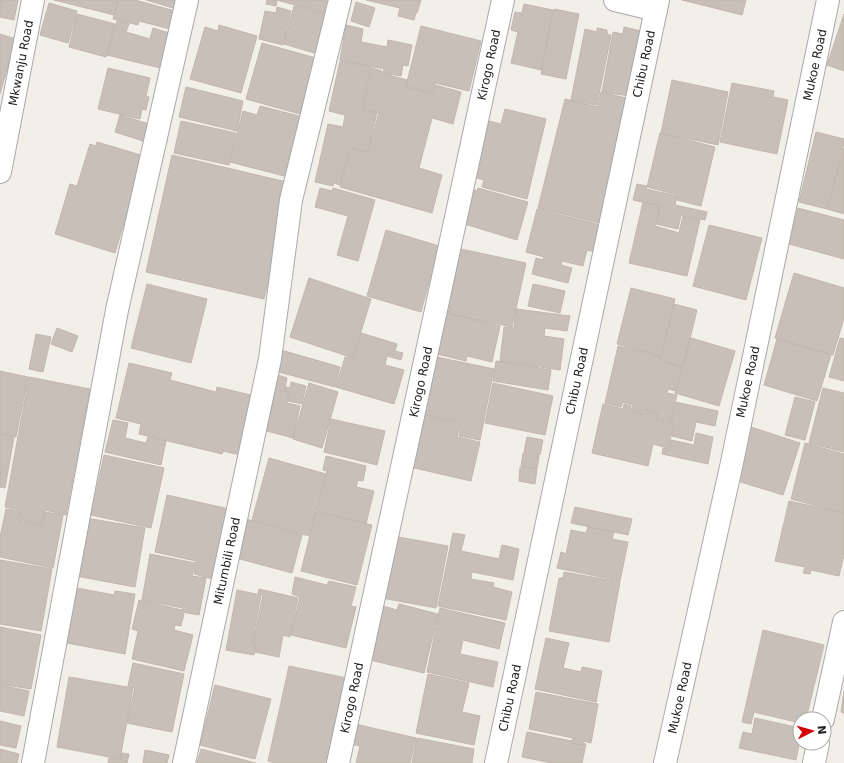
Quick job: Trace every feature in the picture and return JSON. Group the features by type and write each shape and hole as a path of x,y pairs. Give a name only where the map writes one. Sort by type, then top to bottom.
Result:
{"street":[{"name":"Mkwanju Road","path":"0,172 33,0"},
{"path":"33,763 117,310 187,0"},
{"name":"Mitumbili Road","path":"184,763 270,359 291,200 340,0"},
{"name":"Kirogo Road","path":"338,763 503,0"},
{"path":"615,0 657,5"},
{"name":"Mukoe Road","path":"665,763 731,467 828,0"},
{"name":"Chibu Road","path":"496,763 657,5"},
{"path":"825,711 844,622"},
{"path":"814,763 816,751"}],"building":[{"path":"0,0 18,0 14,20 0,17"},
{"path":"54,0 118,0 114,15"},
{"path":"118,0 135,0 175,11 170,29 139,21 138,25 113,19"},
{"path":"146,0 176,0 173,8"},
{"path":"267,0 277,0 276,6 266,4"},
{"path":"277,0 327,0 324,13"},
{"path":"366,0 421,0 414,20 398,16 400,8"},
{"path":"682,0 746,0 742,15"},
{"path":"356,2 375,8 369,27 351,21"},
{"path":"49,3 77,11 68,43 40,35"},
{"path":"524,4 553,10 541,70 511,63 518,32 511,30 515,12 522,13"},
{"path":"294,6 325,14 314,53 284,44"},
{"path":"277,7 291,11 283,45 259,39 265,11 276,13"},
{"path":"554,9 579,14 566,79 541,74"},
{"path":"77,14 115,24 106,57 69,47"},
{"path":"844,14 844,71 827,65"},
{"path":"117,21 129,24 126,32 150,39 153,28 169,33 160,68 107,55"},
{"path":"219,25 257,36 241,93 190,79 205,27 218,31"},
{"path":"346,25 363,29 361,42 387,47 388,40 412,45 408,66 403,65 401,76 383,73 384,69 340,60"},
{"path":"421,26 481,41 469,91 435,83 432,93 406,86"},
{"path":"624,27 641,31 630,96 602,92 613,32 623,34"},
{"path":"597,28 607,30 607,34 611,35 597,105 571,100 585,29 597,32"},
{"path":"0,34 16,39 0,94"},
{"path":"262,43 316,58 300,114 246,99"},
{"path":"340,61 371,67 362,110 377,113 368,152 350,147 340,185 334,183 333,186 315,182 328,124 343,127 345,115 329,111"},
{"path":"108,68 150,78 146,96 149,97 146,110 142,109 140,119 98,109"},
{"path":"372,68 382,71 381,73 407,80 406,87 433,94 435,85 461,92 453,124 432,118 419,168 442,175 432,213 340,187 351,148 368,153 379,113 363,109"},
{"path":"672,80 728,92 718,145 661,133"},
{"path":"732,83 774,91 773,97 788,100 777,154 720,142"},
{"path":"186,87 243,101 237,131 179,117"},
{"path":"601,92 630,99 599,223 538,208 565,99 598,107"},
{"path":"260,106 303,117 288,177 230,162 243,111 257,115"},
{"path":"505,109 546,119 527,199 482,187 484,180 467,175 481,119 501,124"},
{"path":"120,115 152,125 146,142 115,132"},
{"path":"181,121 236,133 229,165 174,153"},
{"path":"816,132 844,139 827,209 799,202"},
{"path":"660,133 715,147 701,206 677,200 678,195 647,187"},
{"path":"97,142 144,156 115,253 55,234 70,184 77,186 90,144 96,146"},
{"path":"844,148 844,214 827,209"},
{"path":"172,155 291,183 264,299 146,272"},
{"path":"637,184 647,186 646,189 677,196 675,205 707,212 705,220 681,215 678,229 656,224 660,206 633,200"},
{"path":"320,188 332,191 333,188 375,200 358,261 337,255 348,216 315,207"},
{"path":"468,188 477,191 478,188 528,202 517,240 458,222"},
{"path":"643,202 660,206 655,226 679,233 683,216 700,220 687,276 629,263"},
{"path":"798,208 844,220 844,259 789,244"},
{"path":"537,209 601,225 595,252 587,250 583,266 562,261 561,265 572,268 568,283 532,274 536,258 543,260 544,257 526,252"},
{"path":"709,225 762,238 746,300 693,286"},
{"path":"386,230 439,246 421,312 367,296"},
{"path":"461,249 526,263 512,327 448,314"},
{"path":"794,273 844,288 844,318 833,355 775,338"},
{"path":"309,278 371,299 353,358 290,337"},
{"path":"147,284 207,299 191,363 131,348"},
{"path":"533,284 565,291 560,313 528,306"},
{"path":"631,288 675,299 661,356 617,344"},
{"path":"674,304 697,310 683,367 660,360"},
{"path":"516,309 570,316 567,331 545,328 544,336 564,339 560,370 500,361 504,327 514,328"},
{"path":"446,313 500,326 492,362 467,356 466,361 437,354"},
{"path":"57,328 78,336 72,352 51,344"},
{"path":"361,333 397,344 395,351 403,353 401,360 387,356 385,365 404,370 394,404 336,387 345,357 354,359"},
{"path":"36,334 51,337 43,372 29,369"},
{"path":"691,338 735,351 719,406 675,393"},
{"path":"840,338 844,339 844,381 829,377"},
{"path":"777,339 831,355 817,401 764,385"},
{"path":"618,346 660,356 659,361 682,367 676,391 668,389 667,393 677,395 670,422 656,419 658,412 645,409 643,414 631,411 633,405 623,402 621,407 605,403"},
{"path":"281,350 340,367 335,387 275,371"},
{"path":"432,356 494,369 480,440 459,436 461,422 420,414"},
{"path":"496,361 551,370 548,390 493,381"},
{"path":"129,363 172,373 170,380 216,392 217,387 259,397 244,456 223,451 222,454 139,434 141,424 116,418"},
{"path":"0,371 28,377 16,437 0,433"},
{"path":"278,375 287,378 284,393 289,394 287,403 300,406 293,438 263,430"},
{"path":"29,377 90,389 66,515 45,510 42,524 19,519 21,510 5,507"},
{"path":"291,382 306,386 302,404 288,401 290,393 285,392 286,387 290,388"},
{"path":"309,383 338,392 322,448 293,439"},
{"path":"493,383 553,396 545,435 485,423"},
{"path":"823,388 844,393 844,452 809,443"},
{"path":"795,397 815,402 805,440 785,435"},
{"path":"675,402 718,411 715,426 696,422 692,441 672,436 674,424 671,423"},
{"path":"603,404 623,409 624,404 631,406 630,412 644,415 646,410 657,413 656,420 674,424 668,448 653,444 648,466 592,453"},
{"path":"422,415 460,423 457,437 480,442 471,481 410,467"},
{"path":"331,419 385,431 377,465 324,452"},
{"path":"113,420 128,423 125,438 146,443 148,437 166,441 161,465 105,452"},
{"path":"748,426 800,443 783,495 731,479"},
{"path":"696,433 713,437 708,464 662,454 663,448 669,449 671,440 694,445"},
{"path":"0,434 14,437 5,488 0,487"},
{"path":"527,437 543,440 540,455 524,452"},
{"path":"805,443 844,454 844,513 791,499"},
{"path":"523,453 539,456 537,469 521,466"},
{"path":"104,455 164,468 151,528 91,515"},
{"path":"326,456 366,466 363,481 358,480 356,487 374,491 366,524 317,511 327,471 323,470"},
{"path":"269,458 326,474 309,536 252,520"},
{"path":"520,467 537,469 535,484 519,481"},
{"path":"167,495 229,509 213,579 194,574 196,561 155,552"},
{"path":"789,501 844,513 844,555 839,576 811,570 810,574 803,573 805,567 775,561"},
{"path":"575,507 632,519 628,535 571,523"},
{"path":"6,509 20,511 18,520 42,525 45,512 63,515 53,568 0,557 0,537"},
{"path":"316,512 372,525 357,585 301,571"},
{"path":"86,518 145,528 135,587 76,576"},
{"path":"246,519 302,535 292,573 236,558"},
{"path":"588,527 614,532 612,539 628,542 620,581 557,568 561,552 566,554 571,530 586,533"},
{"path":"453,533 465,535 461,551 499,559 502,545 519,549 513,580 472,572 471,579 494,583 493,587 512,592 506,620 438,606"},
{"path":"393,536 448,546 436,608 382,598"},
{"path":"150,554 195,563 192,576 206,578 199,615 182,612 183,608 142,600"},
{"path":"0,560 52,569 41,631 0,624"},
{"path":"564,572 620,582 609,642 549,631 559,578 563,578"},
{"path":"295,577 327,585 329,581 356,587 351,606 356,607 346,648 291,635 300,597 292,594"},
{"path":"77,588 114,595 115,591 135,594 125,654 67,643"},
{"path":"259,589 298,598 290,637 283,635 279,657 255,652 256,644 253,643 263,595 258,593"},
{"path":"237,590 261,595 252,644 256,645 254,655 226,650"},
{"path":"139,600 182,610 181,613 184,614 181,626 175,625 174,630 193,635 184,671 132,659 138,631 132,629"},
{"path":"399,604 438,614 424,673 370,660 383,606 397,610"},
{"path":"440,608 505,623 499,649 463,640 460,654 498,662 493,687 427,672"},
{"path":"0,627 41,635 31,689 0,684"},
{"path":"763,630 824,645 808,711 792,711 792,721 754,712 751,724 742,722"},
{"path":"546,638 569,643 563,668 581,672 582,667 602,671 596,702 535,689"},
{"path":"133,663 184,674 172,732 127,723 135,688 128,686"},
{"path":"289,666 351,679 335,749 329,748 325,763 275,763 268,761"},
{"path":"428,674 469,683 462,712 480,716 474,745 416,733"},
{"path":"69,677 133,688 120,759 57,747"},
{"path":"0,685 29,691 24,716 0,711"},
{"path":"215,685 271,699 255,759 200,745"},
{"path":"844,691 844,713 841,712"},
{"path":"536,692 598,704 591,743 583,741 582,745 572,743 573,738 529,729"},
{"path":"755,718 792,726 792,751 798,751 796,760 739,748 743,732 752,734"},
{"path":"0,721 21,726 16,748 0,745"},
{"path":"355,724 416,738 410,763 356,763 360,746 350,744"},
{"path":"527,732 572,741 571,743 582,745 583,743 586,744 582,763 552,763 522,757"},
{"path":"417,738 474,749 472,763 412,763"},
{"path":"0,749 19,754 17,763 0,763"},
{"path":"201,749 256,763 197,763"},
{"path":"145,750 169,755 167,763 143,763"},
{"path":"122,753 129,754 127,763 108,763 109,758 120,760"}]}
